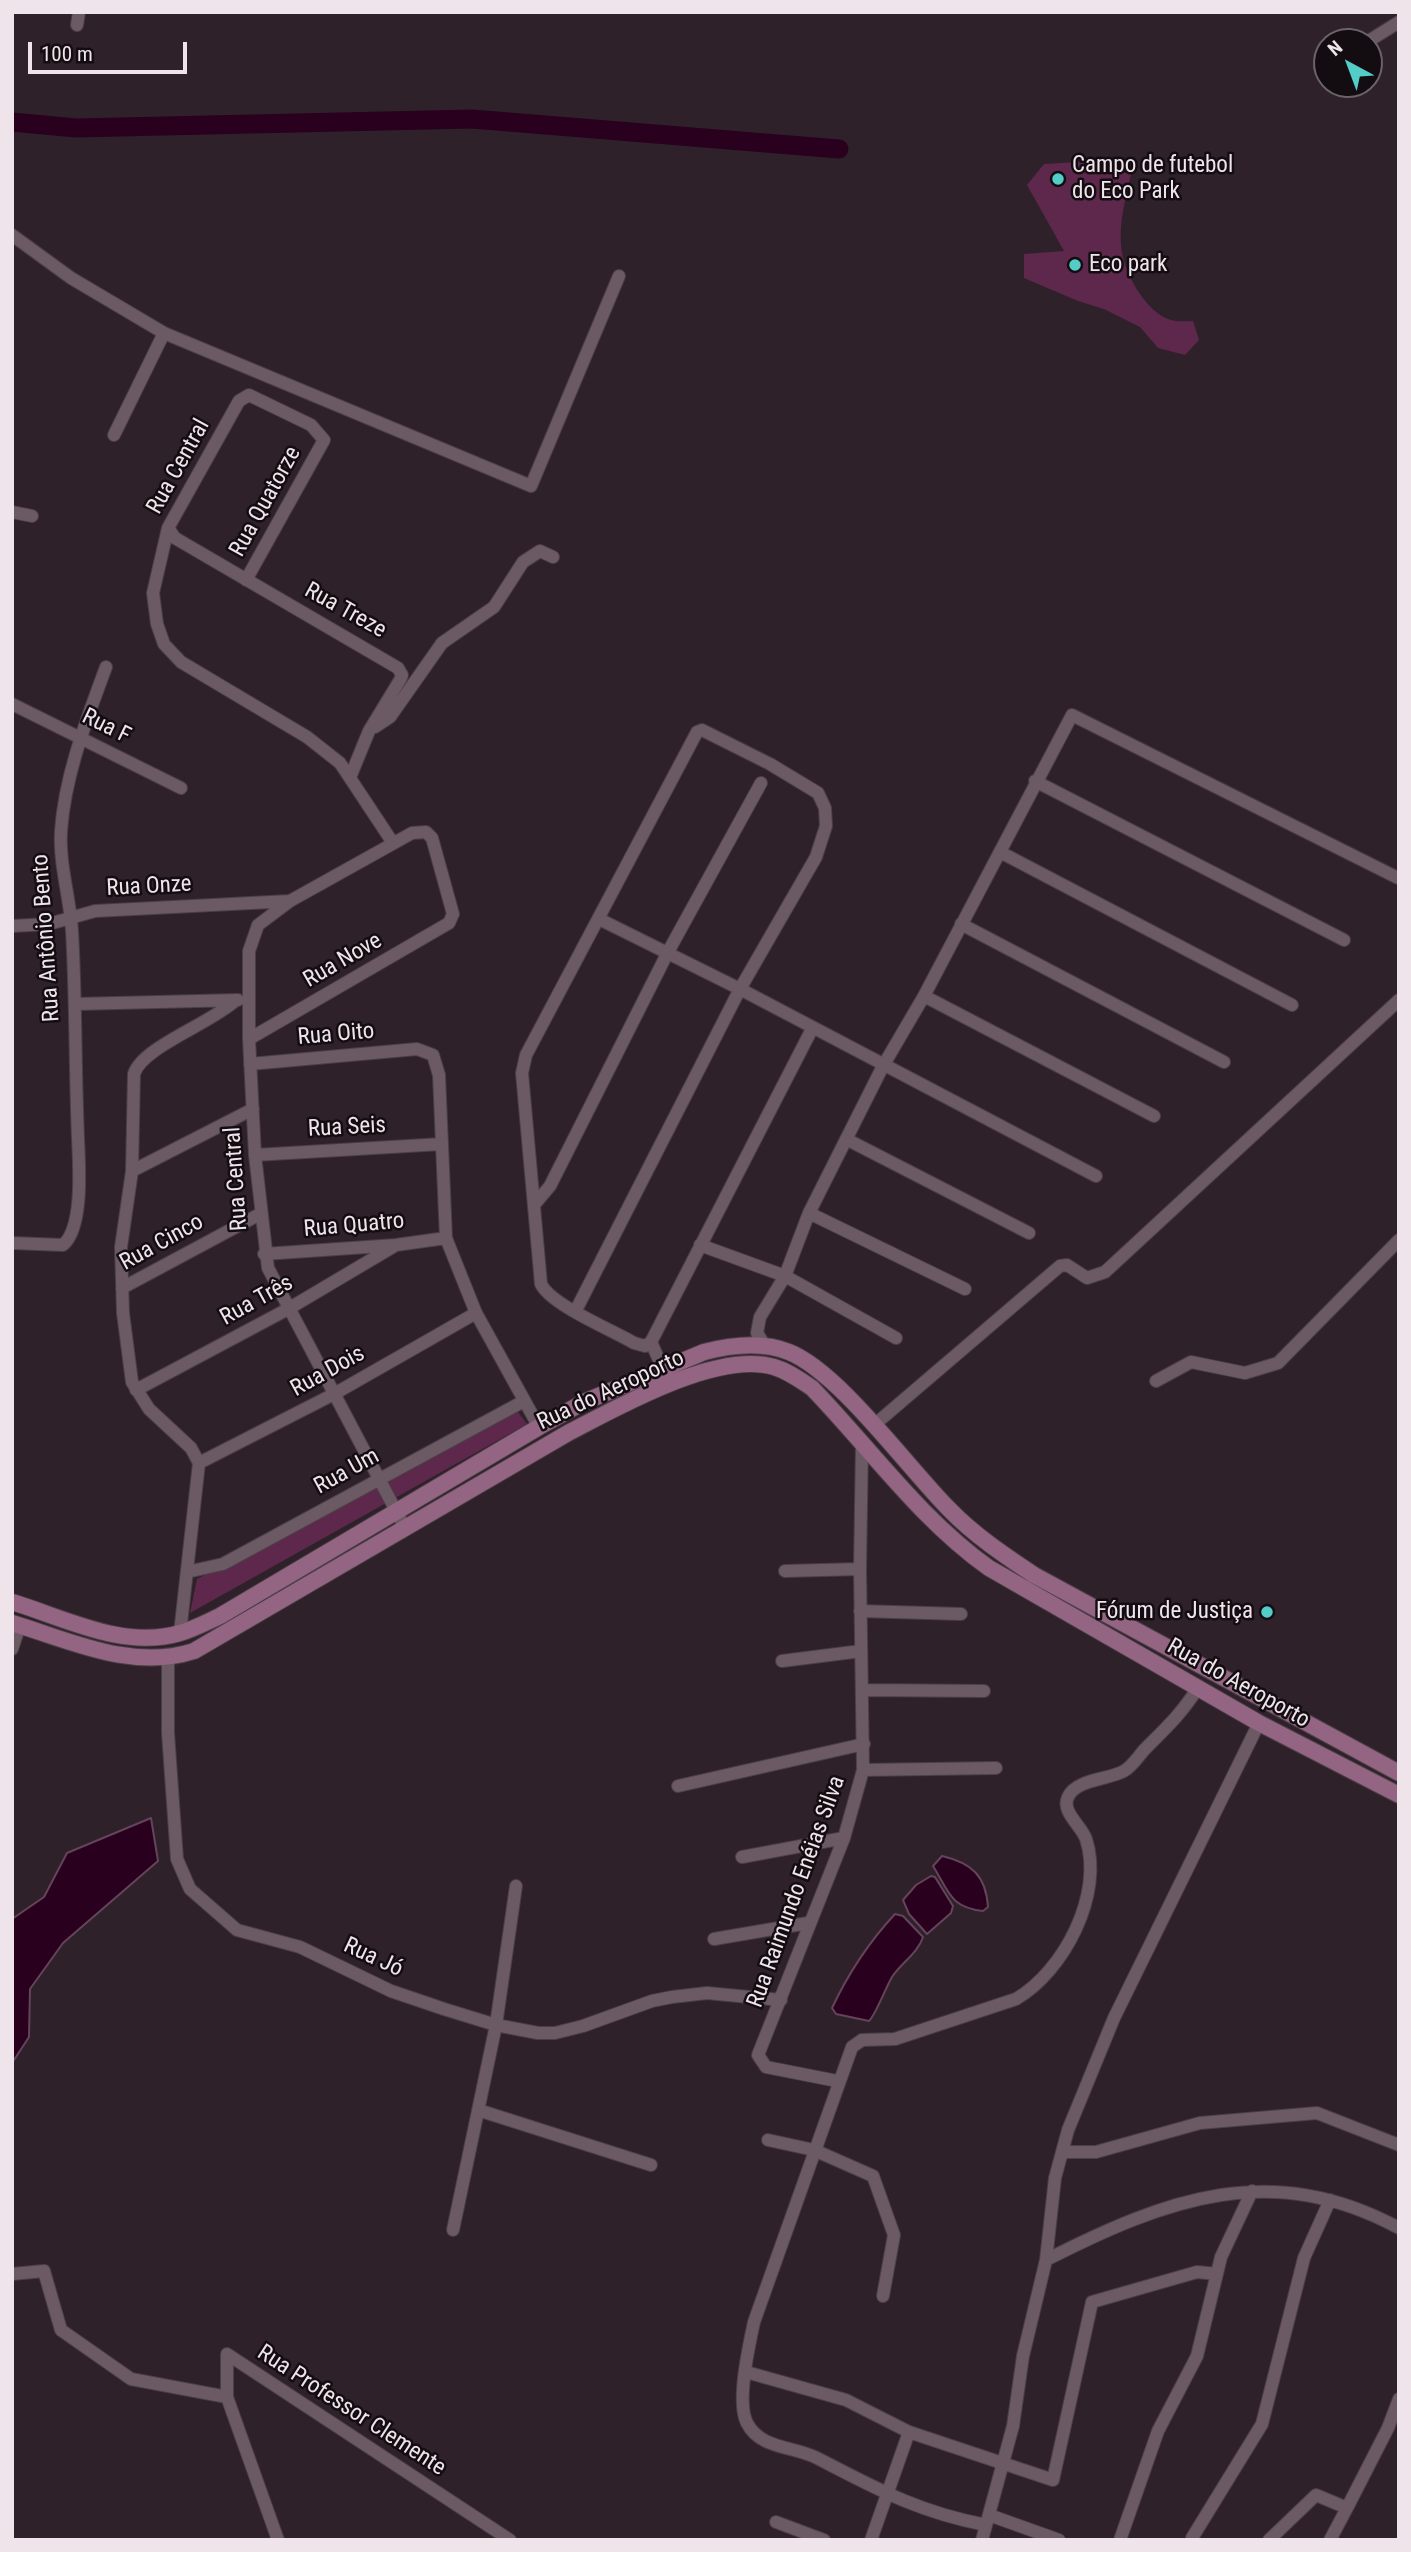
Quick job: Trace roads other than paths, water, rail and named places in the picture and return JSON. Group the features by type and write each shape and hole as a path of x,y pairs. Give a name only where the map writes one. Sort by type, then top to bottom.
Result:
{"main road":[{"name":"Rua do Aeroporto","path":"12,1602 118,1636 156,1638 180,1633 220,1616 584,1402 724,1347 765,1346 788,1351 820,1370 933,1492 986,1543 1034,1575 1399,1773"},
{"name":"Rua do Aeroporto","path":"16,1624 134,1659 168,1658 204,1645 568,1433 627,1403 715,1368 761,1364 792,1375 812,1388 950,1538 989,1568 1259,1723 1399,1795"},
{"path":"918,1505 933,1492"},
{"path":"1294,1741 1301,1721"}],"street":[{"path":"1383,32 1399,22"},
{"path":"12,236 71,278 164,333 531,486 619,276"},
{"path":"114,436 164,333"},
{"name":"Rua Central","path":"322,446 322,435 311,425 254,396 244,397 168,528 153,593 157,624 164,644 181,662 323,748 351,775 393,843 290,901 258,925 252,936 243,1000 249,1039 264,1254 288,1309 405,1528"},
{"name":"Rua Quatorze","path":"246,580 322,446"},
{"path":"12,512 32,516"},
{"name":"Rua Treze","path":"168,528 176,538 398,668 402,675 400,680 369,731 351,775"},
{"path":"369,731 390,716 442,643 494,607 523,562 540,551 553,557"},
{"name":"Rua Antônio Bento","path":"12,1243 63,1245 74,1234 77,1207 76,1004 71,918 62,858 61,829 80,737 106,667"},
{"name":"Rua F","path":"12,704 181,788"},
{"path":"765,1346 757,1333 760,1317 785,1276 809,1213 883,1066 924,996 1068,718 1076,715 1398,878"},
{"path":"576,1310 740,989 816,857 826,826 825,808 818,793 708,731 697,732 526,1055 522,1073 541,1284 546,1293 634,1343 645,1346 651,1342 812,1029"},
{"path":"1035,781 1343,940"},
{"path":"534,1205 550,1186 668,952 761,783"},
{"name":"Rua Nove","path":"249,1039 445,927 453,915 432,838 421,831 393,843"},
{"path":"1000,852 1292,1005"},
{"name":"Rua Onze","path":"12,926 49,923 122,909 290,901"},
{"path":"599,919 740,989 1096,1176"},
{"path":"961,924 1224,1062"},
{"path":"924,996 1154,1116"},
{"path":"76,1004 243,1000"},
{"path":"180,1633 199,1463 191,1448 149,1409 136,1390 130,1368 121,1247 132,1171 133,1086 136,1065 147,1054 243,1000"},
{"path":"873,1426 1060,1266 1067,1265 1087,1278 1105,1272 1399,1000"},
{"name":"Rua Oito","path":"250,1064 425,1050 433,1055 437,1064 442,1143"},
{"path":"132,1171 253,1109"},
{"path":"846,1139 1029,1233"},
{"path":"442,1143 446,1238 476,1313 539,1427"},
{"name":"Rua Seis","path":"255,1155 442,1143"},
{"path":"809,1213 965,1289"},
{"name":"Rua Cinco","path":"122,1288 260,1214"},
{"name":"Rua Quatro","path":"264,1254 396,1245 446,1238"},
{"path":"1156,1381 1191,1362 1245,1373 1278,1363 1399,1240"},
{"name":"Rua Três","path":"136,1390 288,1309 396,1245"},
{"path":"700,1245 785,1276 896,1338"},
{"name":"Rua Dois","path":"199,1463 334,1394 476,1313"},
{"path":"651,1342 663,1369"},
{"name":"Rua Um","path":"187,1572 223,1564 524,1401"},
{"name":"Rua Raimundo Enéias Silva","path":"837,2081 766,2067 759,2061 758,2056 808,1923 844,1838 863,1770 860,1611 862,1443"},
{"path":"785,1571 860,1569"},
{"path":"860,1611 961,1614"},
{"path":"12,1649 16,1624"},
{"path":"782,1661 861,1651"},
{"name":"Rua Jó","path":"168,1658 168,1733 177,1859 191,1889 237,1930 300,1947 391,1991 496,2025 555,2033 652,2001 707,1993 781,2000"},
{"path":"1059,2540 988,2520 955,2519 885,2495 815,2457 764,2442 754,2434 743,2413 754,2322 837,2081 852,2047 862,2040 895,2039 1016,1999 1030,1991 1069,1943 1085,1906 1092,1879 1085,1837 1067,1809 1066,1800 1071,1790 1127,1769 1177,1720 1198,1688"},
{"path":"863,1690 984,1691"},
{"path":"982,2540 1004,2462 1023,2356 1046,2260 1055,2178 1062,2152 1088,2077 1114,2018 1259,1723"},
{"path":"678,1786 864,1744"},
{"path":"863,1770 996,1768"},
{"path":"742,1857 844,1838"},
{"path":"453,2230 496,2025 516,1886"},
{"path":"714,1939 808,1923"},
{"path":"478,2110 651,2165"},
{"path":"1062,2152 1096,2152 1200,2123 1317,2112 1399,2145"},
{"path":"768,2140 814,2150 873,2176 894,2235 883,2296"},
{"path":"1046,2260 1160,2208 1252,2191 1289,2192 1330,2200 1399,2228"},
{"path":"1120,2540 1158,2431 1197,2356 1221,2257 1252,2191"},
{"path":"1192,2539 1262,2424 1304,2258 1330,2200"},
{"path":"12,2274 44,2271 61,2330 131,2379 227,2398 278,2540"},
{"path":"746,2372 846,2400 909,2432 1053,2480 1092,2302 1197,2272 1217,2274"},
{"name":"Rua Professor Clemente","path":"227,2398 227,2354 510,2540"},
{"path":"1330,2540 1388,2428 1399,2399"},
{"path":"871,2540 909,2432"},
{"path":"1269,2540 1316,2495 1347,2508"},
{"path":"776,2522 824,2540"}],"waterway":[{"path":"12,122 76,128 472,119 839,149"}],"place":[{"name":"Campo de futebol do Eco Park","path":"1058,179"},
{"name":"Eco park","path":"1075,265"},
{"name":"Fórum de Justiça","path":"1267,1612"}]}
